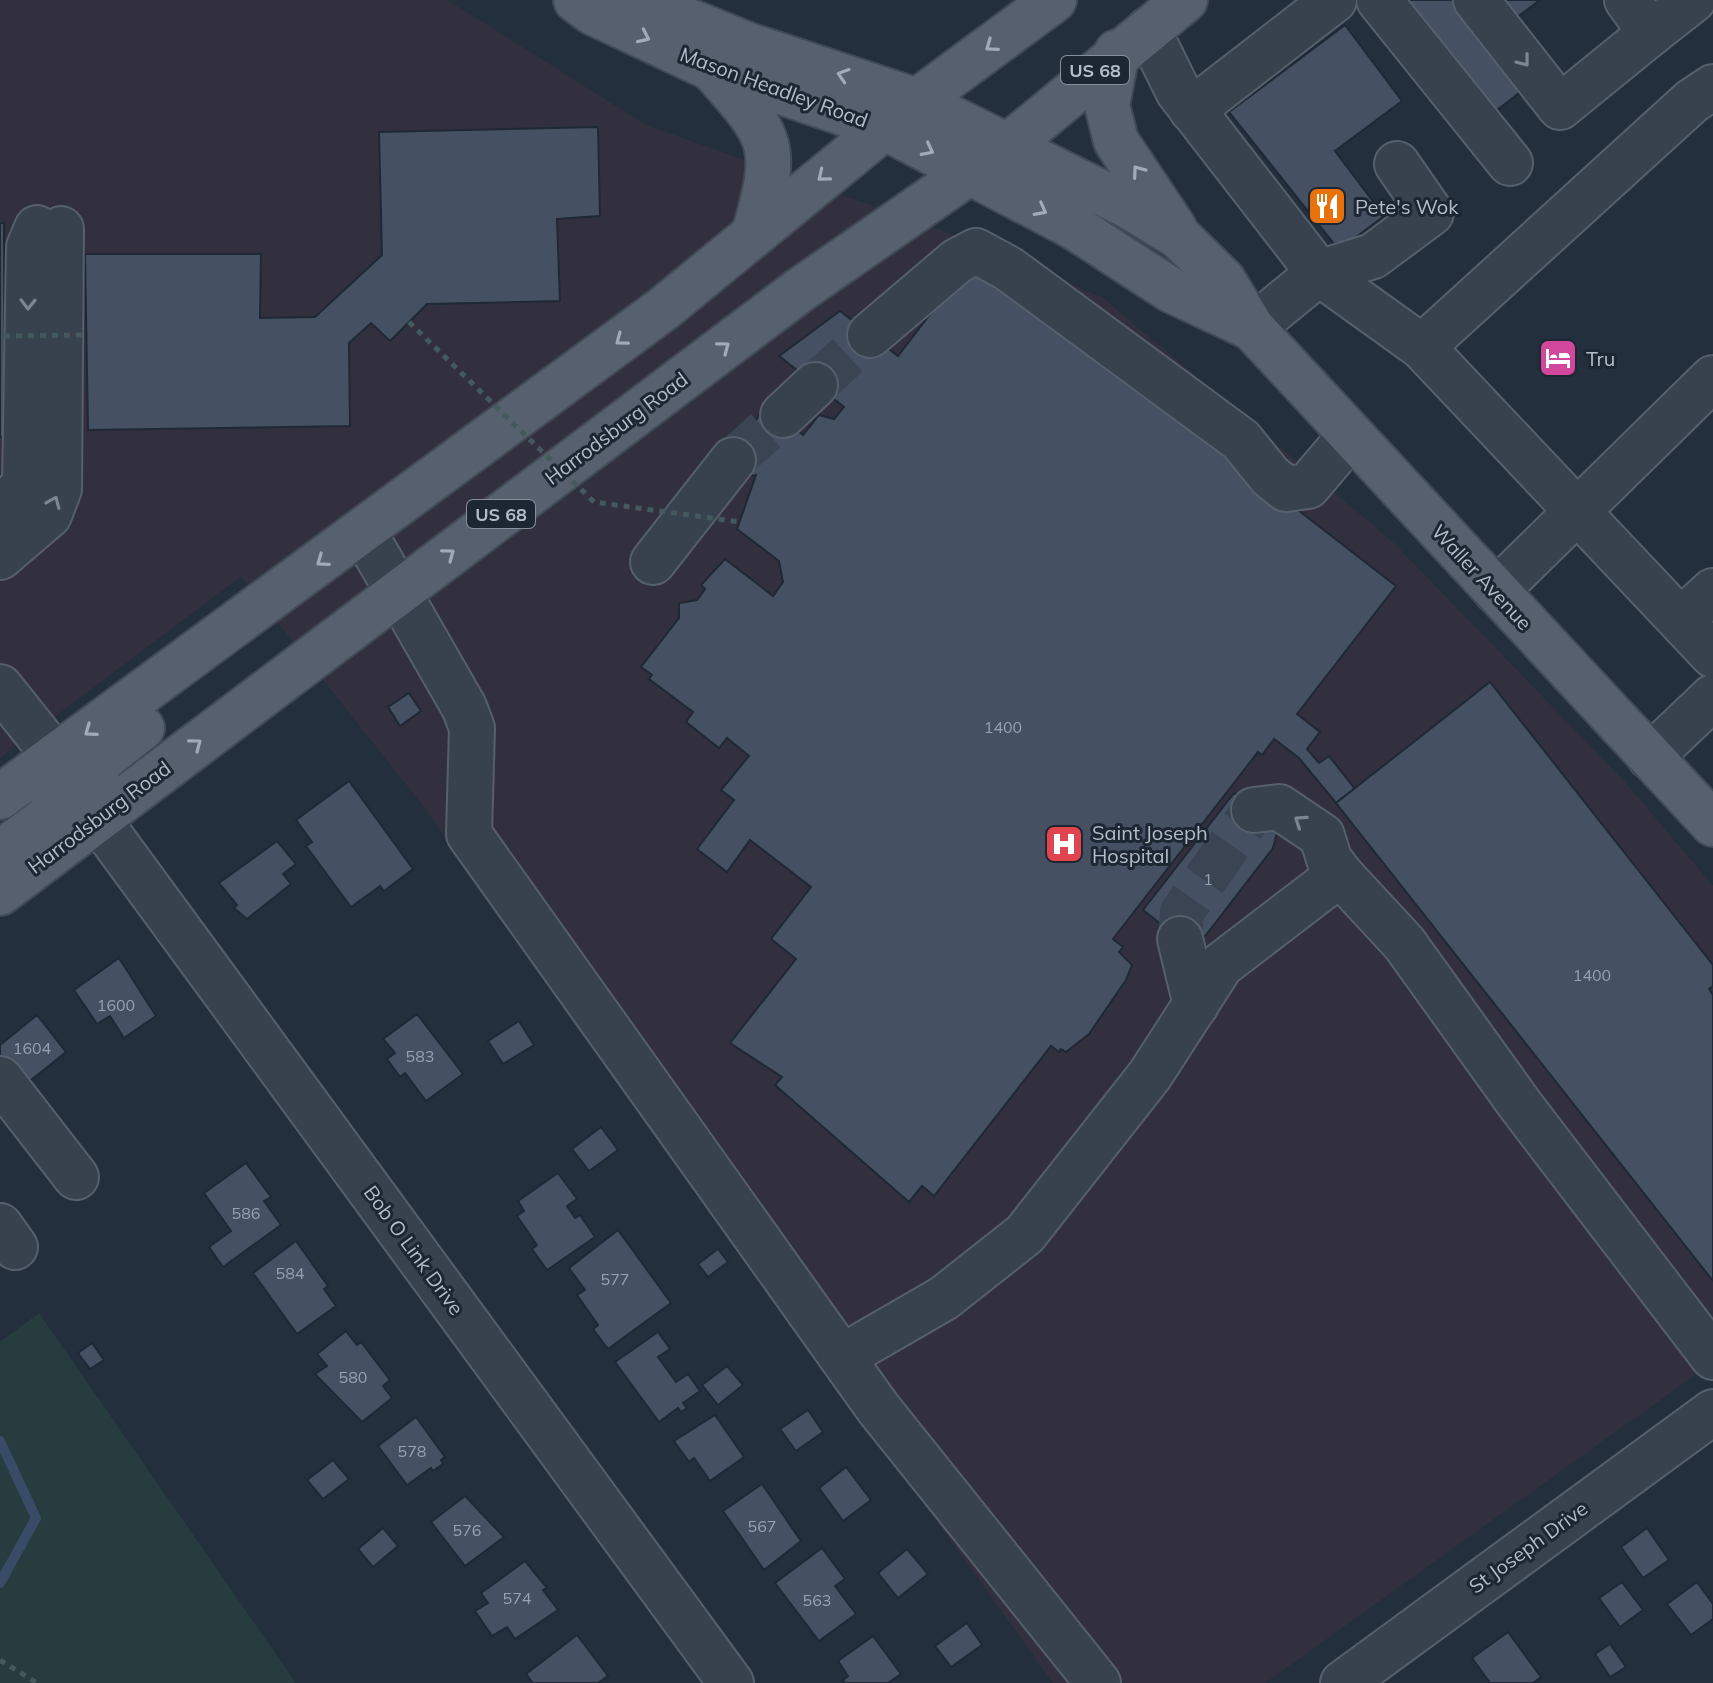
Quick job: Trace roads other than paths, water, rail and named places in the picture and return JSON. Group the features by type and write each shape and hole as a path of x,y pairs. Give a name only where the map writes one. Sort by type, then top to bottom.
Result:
{"main road":[{"name":"Mason Headley Road","path":"576,0 592,12 711,68 900,114 1009,145"},
{"name":"Mason Headley Road","path":"637,0 748,45 900,114 972,173"},
{"path":"0,797 663,309 900,114 1054,0"},
{"name":"US 68","path":"1009,145 1185,0"},
{"path":"1132,41 1107,105 1116,141 1156,197 1179,237"},
{"path":"711,68 758,123 770,152 765,193 754,234"},
{"name":"Harrodsburg Road","path":"0,893 800,290 1009,145"},
{"name":"Waller Avenue","path":"1009,145 1128,206 1179,237 1223,280 1252,328 1713,824"},
{"name":"Waller Avenue","path":"972,173 1112,249 1171,290 1252,328"},
{"path":"97,818 96,764 182,698 193,655"},
{"path":"0,853 53,814 55,756"}],"street":[{"path":"1192,110 1334,0"},
{"path":"1379,0 1510,163"},
{"path":"1476,0 1560,107 1639,16 1693,0"},
{"path":"1132,41 1178,91 1319,273 1422,347 1713,655"},
{"path":"1422,347 1692,101 1713,87"},
{"path":"1252,328 1319,273 1373,256 1431,213 1397,164"},
{"path":"0,514 25,483 29,247 49,228 59,489 49,515 0,557"},
{"path":"870,335 957,261 976,251 1009,269 1241,440 1270,476 1286,489 1308,486 1351,435"},
{"path":"1585,518 1713,378"},
{"path":"783,415 815,385"},
{"path":"1496,591 1713,414"},
{"path":"653,562 733,460"},
{"path":"363,531 399,591 472,728 469,834 878,1408 1098,1683"},
{"path":"1681,620 1713,591"},
{"path":"0,687 55,756"},
{"path":"1650,757 1713,697"},
{"path":"1254,810 1279,807 1322,836 1334,866 1404,943 1521,1106 1713,1357"},
{"name":"Bob O Link Drive","path":"97,818 731,1683"},
{"path":"842,1357 944,1298 1025,1234 1150,1075 1221,965 1334,866"},
{"path":"1180,939 1196,1005"},
{"path":"0,1079 76,1177"},
{"name":"St Joseph Drive","path":"1359,1678 1713,1412"}],"waterway":[{"path":"0,1441 36,1518 0,1583"}],"tunnel":[{"path":"815,385 870,335"},
{"path":"733,460 783,415"},
{"path":"1180,939 1182,912 1254,810"}],"place":[{"name":"Pete's Wok","path":"1327,206"},
{"name":"Tru","path":"1558,358"},
{"name":"Saint Joseph Hospital","path":"1064,844"}]}
